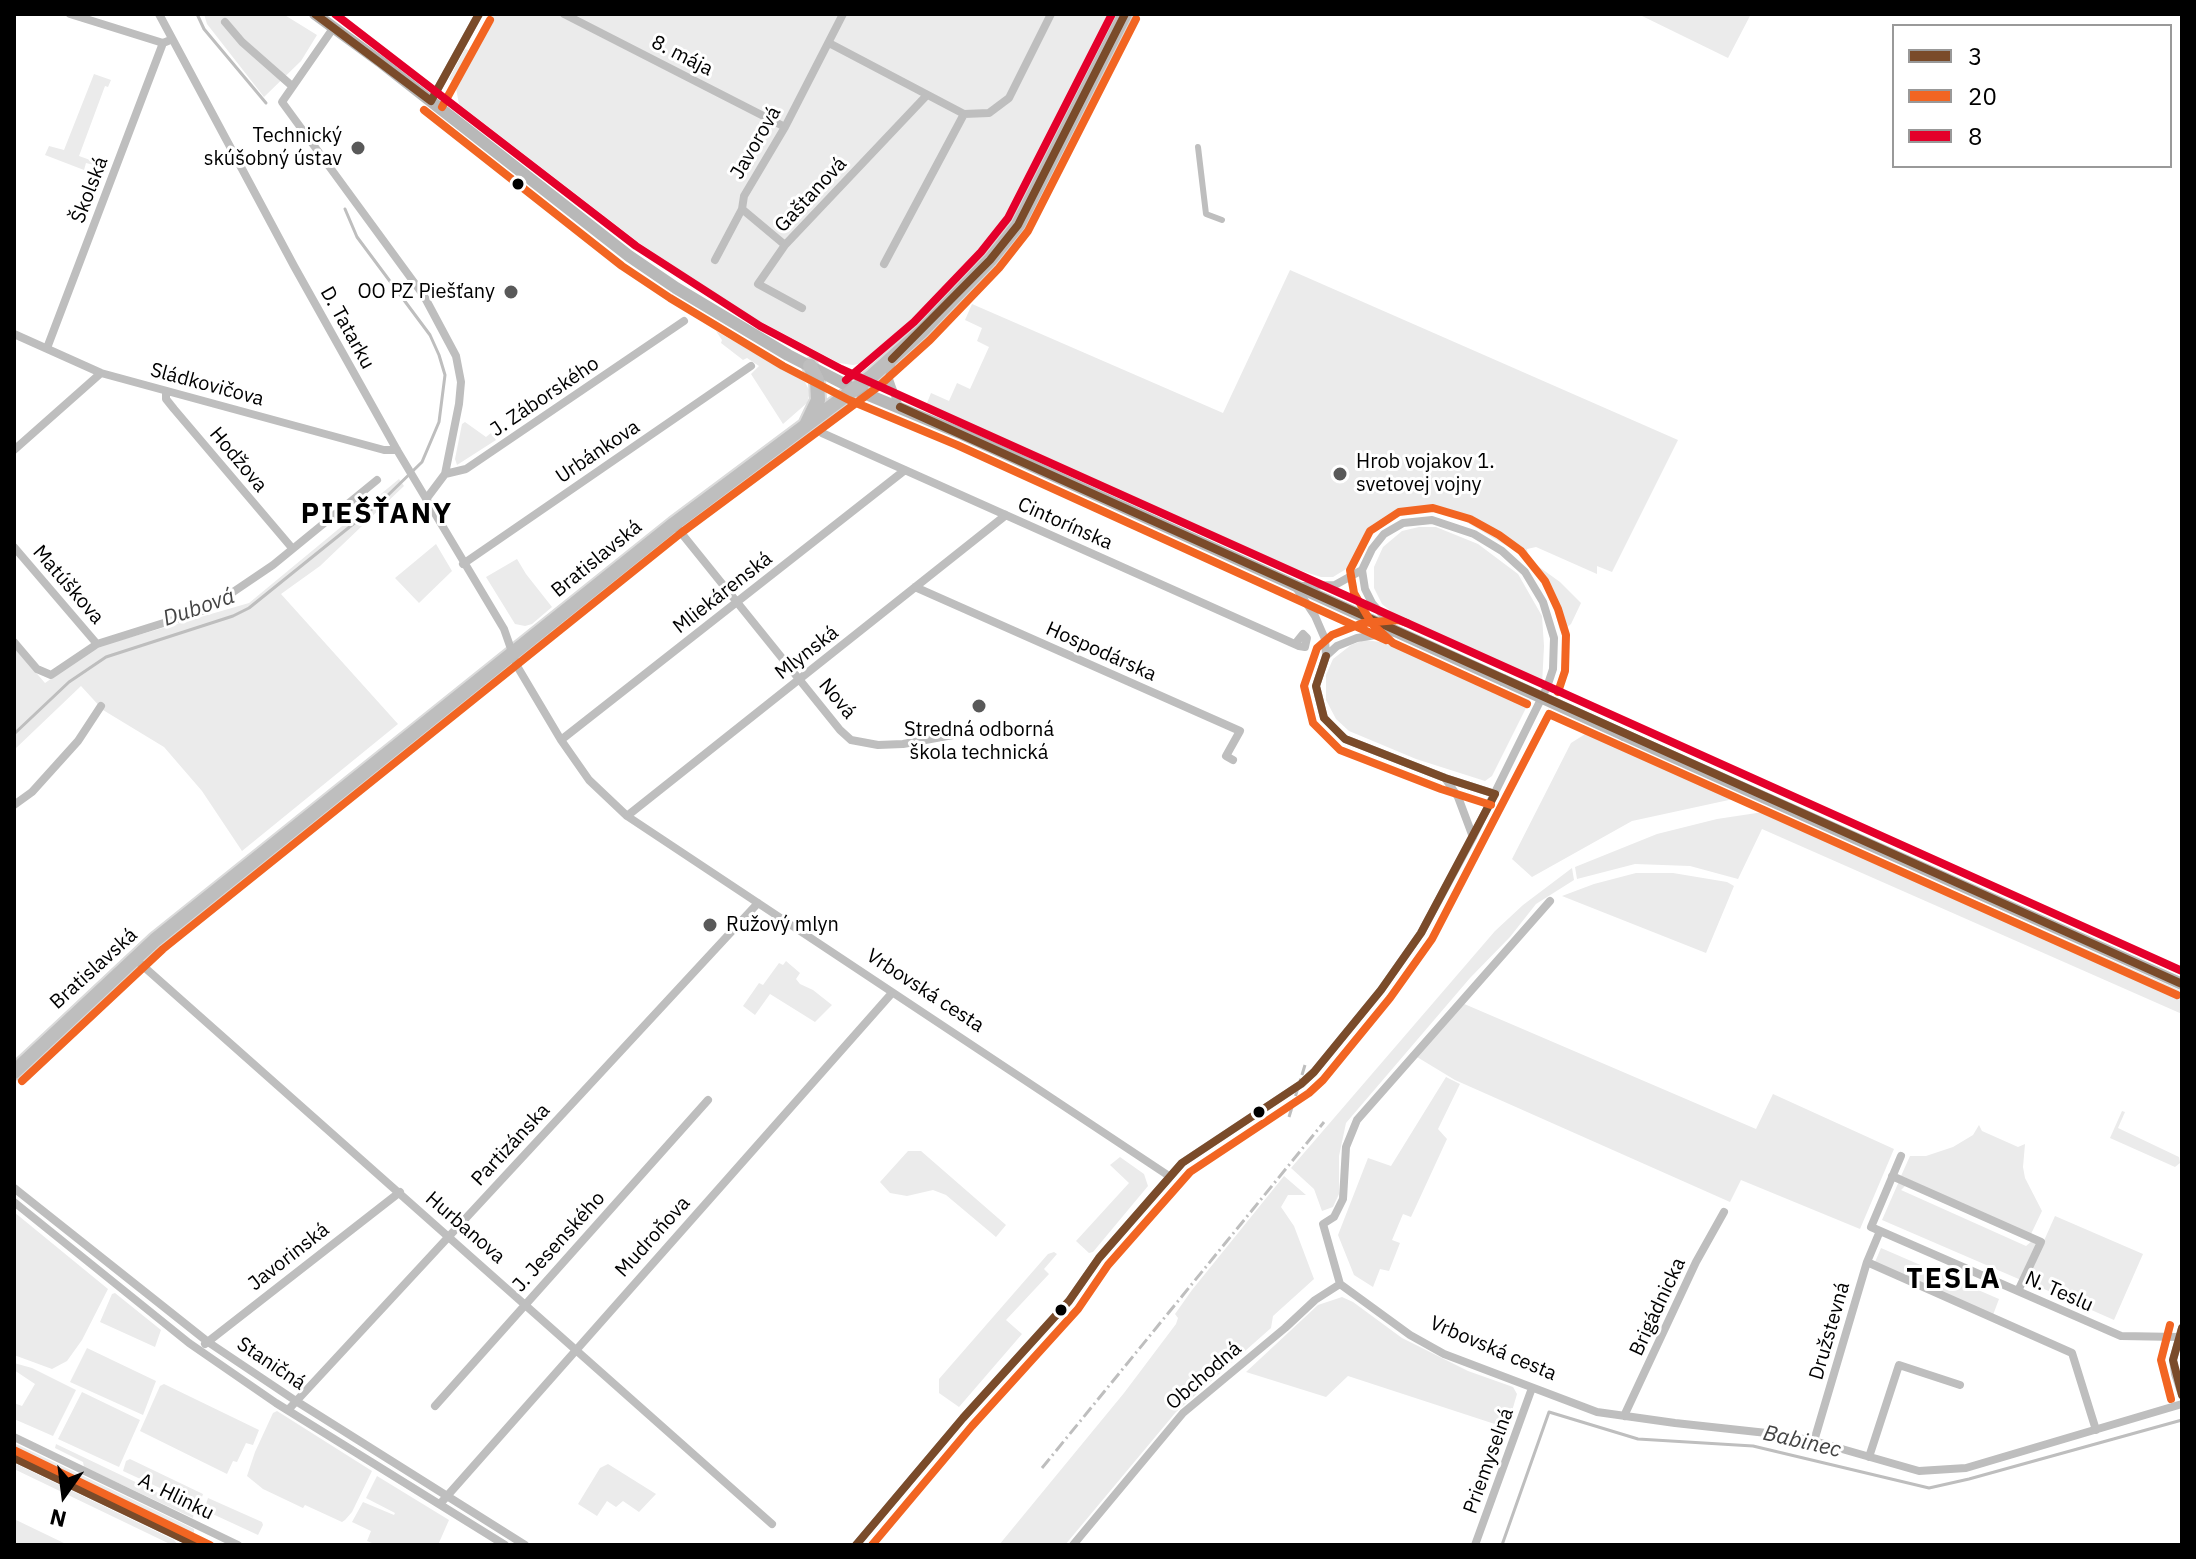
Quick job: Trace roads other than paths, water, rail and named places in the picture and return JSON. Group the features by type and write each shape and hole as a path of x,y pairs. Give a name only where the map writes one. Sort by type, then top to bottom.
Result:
{"main road":[{"path":"315,14 629,256 754,336 854,389 2182,984"},
{"name":"Bratislavská","path":"14,1072 134,958 415,729 674,524 892,359 990,260 1018,225 1125,14"},
{"path":"806,425 818,400 817,380 810,366"}],"street":[{"path":"70,14 167,41"},
{"name":"D. Tatarku","path":"159,14 167,41 399,454 504,629 513,654"},
{"path":"431,101 479,14"},
{"name":"8. mája","path":"564,14 785,127"},
{"name":"Javorová","path":"715,260 742,209 744,196 785,127 843,14"},
{"path":"829,43 964,114 989,113 1009,98 1051,14"},
{"path":"225,22 242,42 292,86"},
{"path":"334,27 282,102 424,296 456,356 461,382 459,404 445,474 427,498"},
{"name":"Školská","path":"47,348 167,41"},
{"name":"Gaštanová","path":"802,308 758,284 785,245 927,95"},
{"path":"884,264 964,114"},
{"path":"1198,147 1206,214 1222,220"},
{"path":"742,209 785,245"},
{"name":"J. Záborského","path":"445,474 466,469 684,321"},
{"name":"Sládkovičova","path":"14,334 101,373 399,454"},
{"path":"892,359 889,379 900,407"},
{"name":"Urbánkova","path":"463,564 751,366"},
{"path":"16,445 101,373"},
{"name":"Hodžova","path":"166,391 166,399 174,409 292,548"},
{"name":"Cintorínska","path":"822,433 1295,644"},
{"name":"Mliekárenská","path":"561,740 905,470"},
{"path":"14,642 37,669 51,675 97,644 208,609 235,593 377,480"},
{"name":"Mlynská","path":"627,816 1006,515"},
{"path":"856,1545 963,1418 1069,1301 1099,1258 1169,1176 1196,1151 1301,1084 1314,1072 1381,990 1421,933 1538,709 1553,669 1554,638 1535,587 1513,560 1464,530 1432,520 1403,523 1384,534 1372,549 1362,570 1365,589 1372,603 1398,632"},
{"name":"Nová","path":"674,524 851,740 878,745 903,744 953,735"},
{"name":"Matúškova","path":"14,547 97,644"},
{"path":"1294,586 1335,585 1362,570"},
{"path":"1294,586 1315,616 1325,639 1326,656 1316,686 1324,718 1345,739 1495,794"},
{"name":"Hospodárska","path":"915,587 1240,731 1226,756 1233,760"},
{"path":"1326,656 1337,646 1357,638 1398,632"},
{"name":"Vrbovská cesta","path":"513,654 561,740 589,780 627,816 1169,1176"},
{"path":"14,805 32,792 78,741 101,706"},
{"path":"1445,778 1458,797 1473,837"},
{"path":"1340,1284 1323,1224 1334,1217 1343,1199 1346,1147 1357,1120 1550,901"},
{"name":"Partizánska","path":"288,1410 758,903"},
{"name":"Hurbanova","path":"134,958 772,1524"},
{"name":"Mudroňova","path":"440,1504 892,993"},
{"name":"J. Jesenského","path":"435,1406 708,1100"},
{"path":"1880,1231 1871,1227 1901,1156"},
{"path":"1892,1176 2041,1242 2018,1291"},
{"name":"Staničná","path":"14,1188 208,1342 525,1545"},
{"name":"Javorinská","path":"199,1349 400,1192"},
{"name":"Staničná","path":"14,1202 199,1349 288,1410 505,1545"},
{"name":"Brigádnicka","path":"1624,1416 1696,1262 1724,1212"},
{"name":"Družstevná","path":"1814,1441 1867,1262 1880,1231"},
{"name":"N. Teslu","path":"1880,1231 2121,1336 2181,1332 2173,1360 2182,1395"},
{"path":"1867,1262 2072,1353 2096,1430"},
{"name":"Vrbovská cesta","path":"1340,1284 1410,1335 1444,1354 1597,1412 1776,1434 1814,1441 1919,1471 1966,1468 2182,1404"},
{"name":"Obchodná","path":"1073,1545 1183,1413 1315,1300 1340,1284"},
{"path":"1869,1457 1899,1365 1960,1385"},
{"name":"Priemyselná","path":"1475,1545 1532,1388"},
{"name":"A. Hlinku","path":"14,1437 238,1545"},
{"name":"A. Hlinku","path":"14,1458 193,1544"}],"waterway":[{"name":"Dubová","path":"197,14 204,29 266,103"},
{"name":"Dubová","path":"14,734 69,682 106,657 249,608 383,500 422,462 439,422 445,375 439,355 430,335 357,237 345,209"},
{"name":"Babinec","path":"1502,1545 1549,1412 1638,1439 1753,1446 1929,1488 2182,1420"}],"railway":[{"path":"1289,1117 1305,1065"},
{"path":"1042,1468 1324,1122"}],"place":[{"name":"Technický skúšobný ústav","path":"358,148"},
{"name":"OO PZ Piešťany","path":"511,292"},
{"name":"Hrob vojakov 1. svetovej vojny","path":"1340,474"},
{"name":"Stredná odborná škola technická","path":"979,706"},
{"name":"Ružový mlyn","path":"710,925"}],"district":[{"name":"PIEŠŤANY","path":"377,515"},
{"name":"TESLA","path":"1954,1280"}]}
